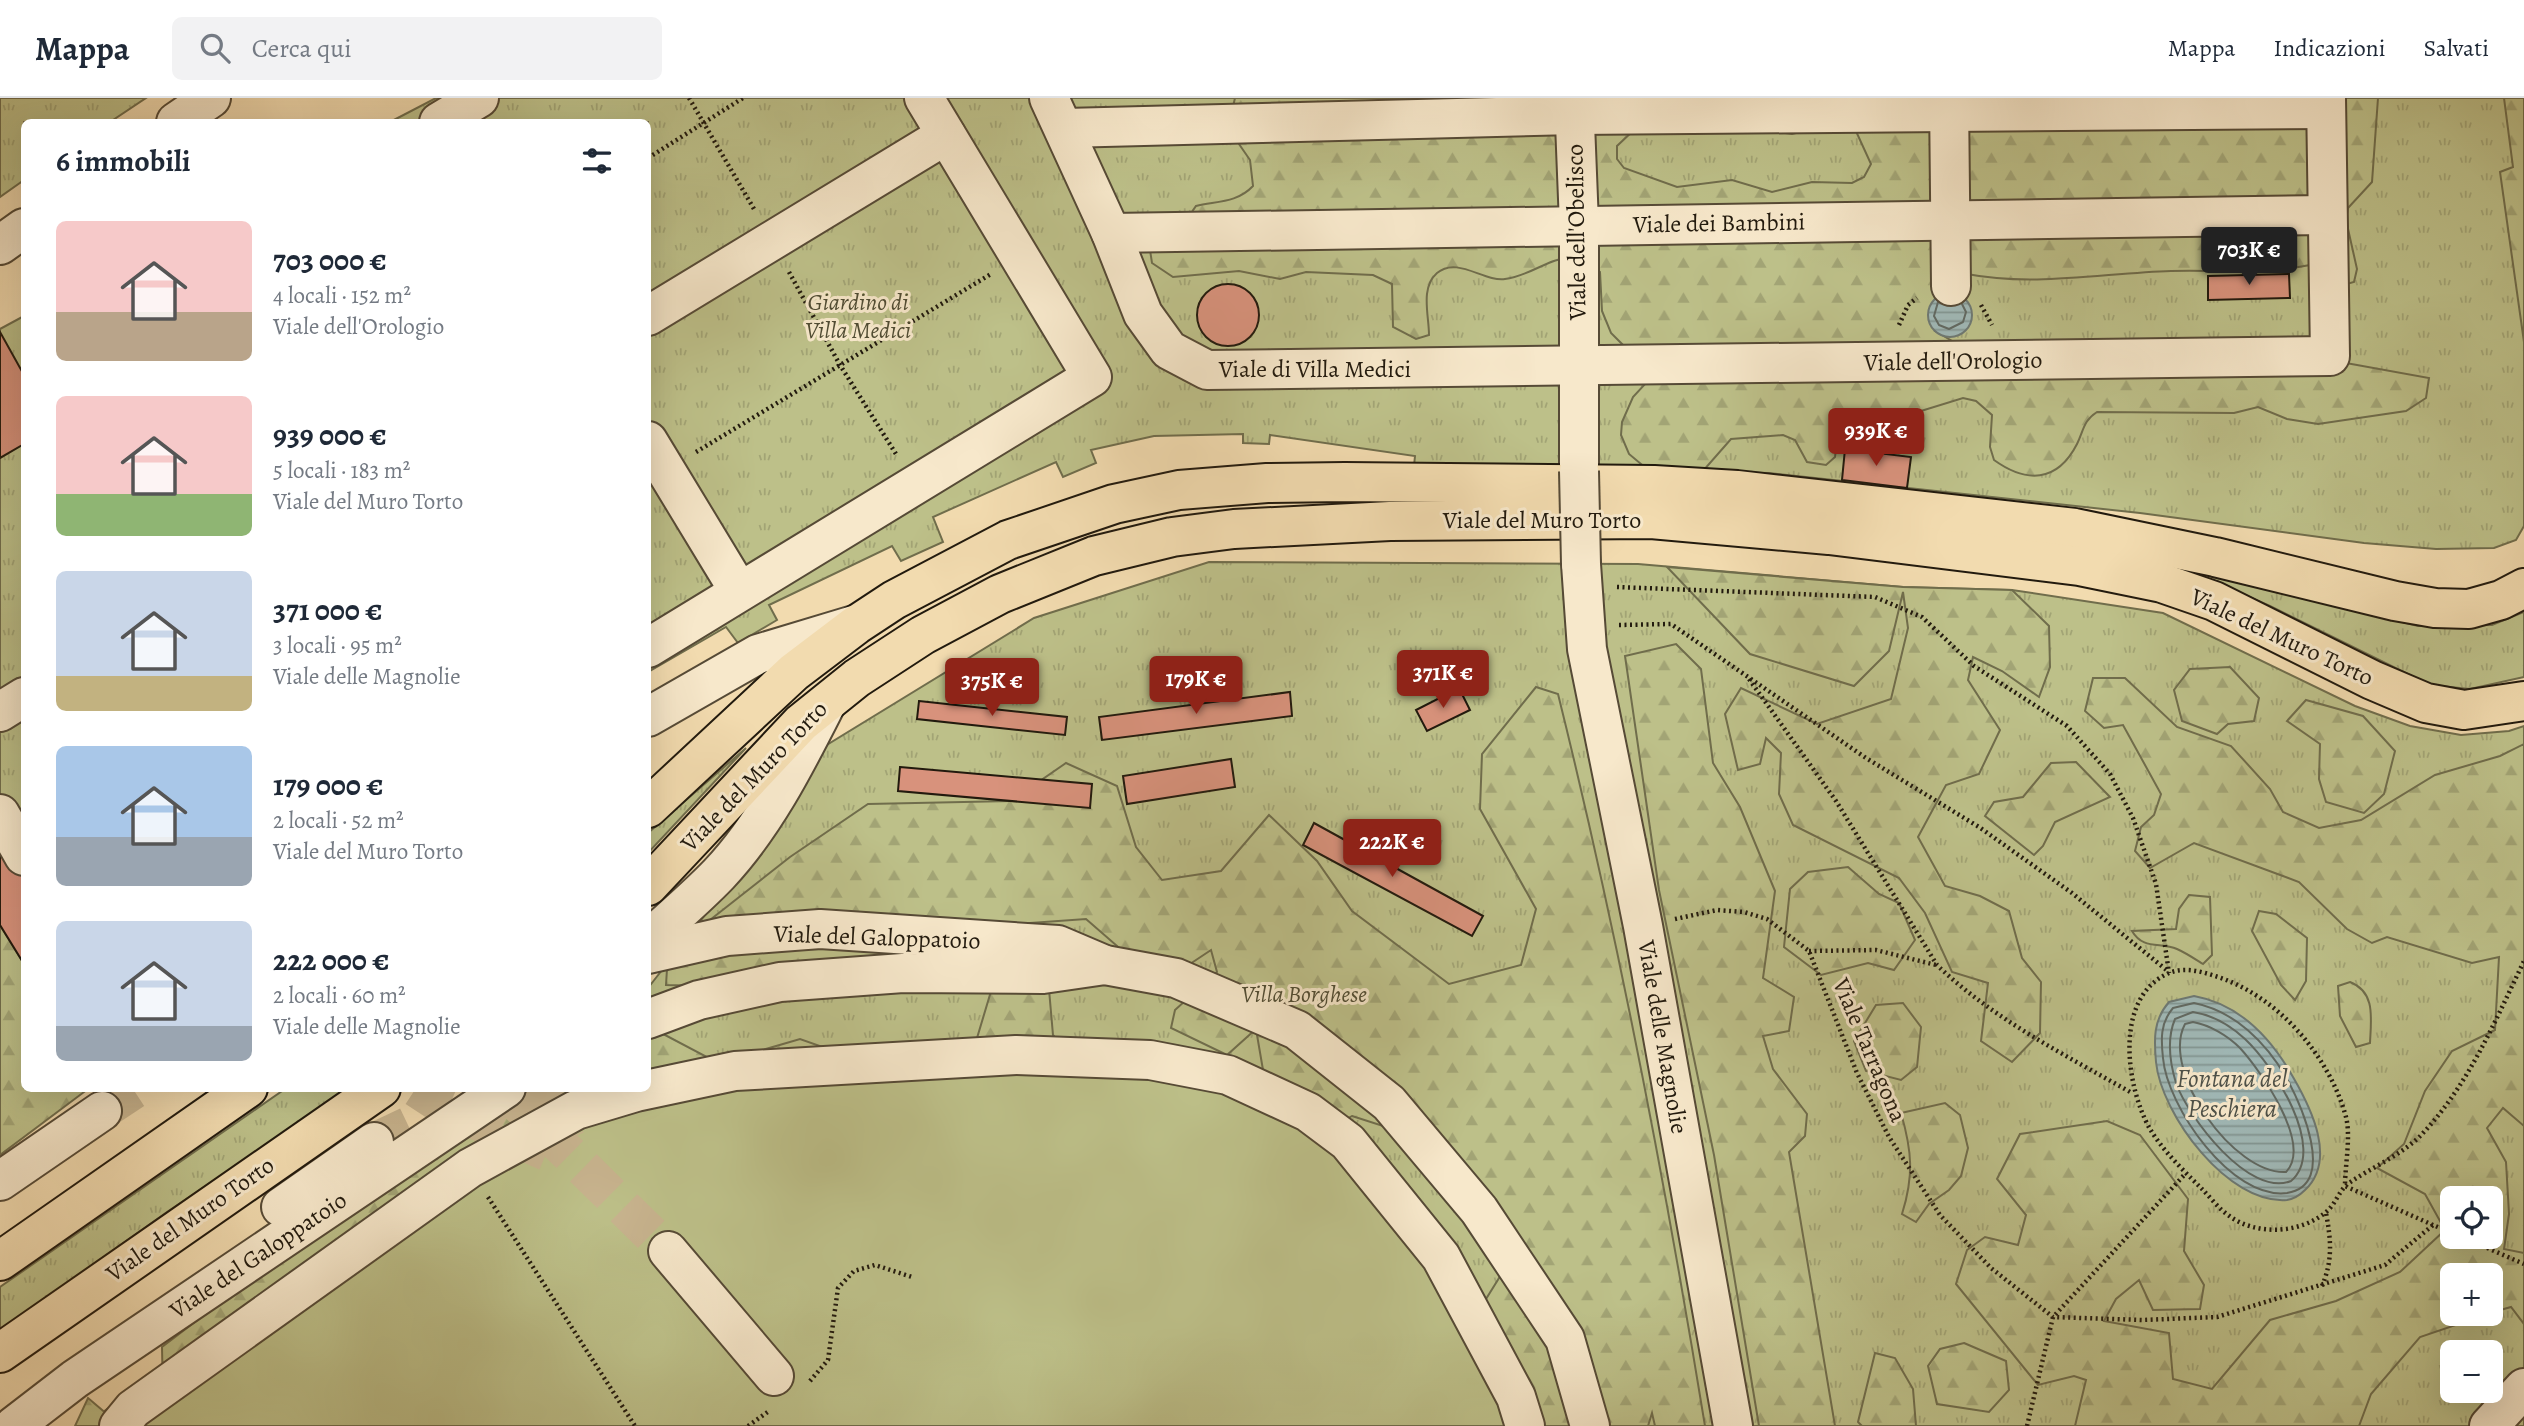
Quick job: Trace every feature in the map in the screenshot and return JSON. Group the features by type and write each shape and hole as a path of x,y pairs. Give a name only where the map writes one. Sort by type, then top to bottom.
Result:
{"main road":[{"name":"Viale del Muro Torto","path":"651,805 794,672 856,625 973,557 1008,540 1080,514 1179,490 1267,483 1654,485 1737,491 2075,528 2215,556 2421,606 2469,609 2501,600 2524,588"},
{"name":"Viale del Muro Torto","path":"651,883 775,749 828,699 923,635 1000,594 1074,563 1131,546 1196,533 1282,526 1390,522 1651,519 1829,535 2079,566 2129,575 2214,601 2372,680 2426,703 2464,710 2524,701"},
{"path":"0,1261 242,1092"},
{"name":"Viale del Muro Torto","path":"0,1353 375,1092"}],"street":[{"path":"180,119 211,98"},
{"path":"651,646 1092,377 924,98"},
{"path":"1057,113 1575,106 2326,103 2327,215"},
{"name":"Viale dell'Obelisco","path":"1575,106 1579,225 1578,471"},
{"path":"1949,106 1951,286"},
{"name":"Viale di Villa Medici","path":"1057,113 1111,233 1143,314 1169,350 1207,370 1577,367"},
{"path":"651,314 946,135"},
{"name":"Viale dei Bambini","path":"1111,233 2327,215"},
{"name":"Viale dell'Orologio","path":"1577,367 2330,356 2327,215"},
{"path":"0,245 21,230"},
{"path":"657,456 739,591"},
{"name":"Viale delle Magnolie","path":"1578,471 1586,637 1643,926 1733,1426"},
{"path":"651,715 758,654 856,625"},
{"path":"0,712 21,699"},
{"path":"651,937 700,893 744,844 796,762 828,699"},
{"path":"0,814 21,851"},
{"name":"Viale del Galoppatoio","path":"651,953 727,936 820,929 1058,945 1105,965 1176,978 1297,1030 1389,1103 1479,1210 1564,1339 1590,1426"},
{"name":"Viale del Galoppatoio","path":"651,1018 699,1000 780,982 903,973 1042,974 1105,965"},
{"path":"651,1089 735,1071 1016,1055 1150,1060 1228,1075 1308,1112 1348,1142 1441,1257 1516,1397 1525,1426"},
{"name":"Viale del Galoppatoio","path":"14,1426 75,1378 500,1092"},
{"path":"118,1426 134,1409 470,1168 576,1110 636,1092"},
{"path":"0,1181 102,1111"},
{"name":"Viale del Galoppatoio","path":"0,1413 141,1306 374,1142"},
{"path":"668,1251 782,1392"},
{"path":"2489,1426 2524,1388"}],"path":[{"path":"689,98 840,365 915,484"},
{"path":"651,156 743,98"},
{"path":"657,456 840,365 1019,257"},
{"path":"1652,588 1875,597 1922,617 1974,666 2067,726 2110,774 2133,818 2156,884 2169,973"},
{"path":"1586,637 1671,624 1866,758 1979,827 2072,892 2169,973"},
{"path":"1748,677 1836,801 1937,965 1959,986 2045,1044 2133,1093"},
{"path":"1643,926 1717,910 1744,912 1767,919 1809,951 1876,950 1937,965"},
{"name":"Viale Tarragona","path":"1809,951 1857,1073 1889,1137 1940,1215 1991,1268 2053,1317"},
{"path":"2345,1186 2347,1119 2328,1072 2300,1032 2256,994 2228,980 2195,970 2169,973 2148,987 2133,1016 2129,1042 2133,1093 2151,1130 2228,1216 2252,1227 2278,1231 2304,1225 2326,1212 2345,1186 2422,1134 2474,1064 2524,961"},
{"path":"470,1168 635,1426"},
{"path":"2027,1426 2053,1317 2186,1172"},
{"path":"2345,1186 2440,1228"},
{"path":"2322,1287 2330,1265 2331,1242 2326,1212"},
{"path":"2053,1317 2142,1321 2217,1317 2322,1287 2385,1265 2433,1225"},
{"path":"2490,1249 2524,1264"},
{"path":"748,1426 782,1392 828,1360 838,1288 853,1271 875,1265 912,1277"}],"green space":[{"path":"0,98 146,98 114,119 21,119 21,182 0,197"},
{"name":"Giardino di Villa Medici","path":"436,98 2524,98 2524,526 2516,540 2494,548 2436,549 2364,543 2140,513 1769,473 1414,466 1415,456 1270,435 1269,444 1243,443 1243,434 1154,436 1091,450 1096,463 1063,477 1056,462 933,517 943,542 901,561 892,546 769,605 777,620 738,643 726,627 651,670 651,119 396,119"},
{"path":"1235,98 1656,98 1636,128 1617,146 1617,159 1624,168 1677,187 1732,180 1772,192 1812,182 1852,183 1864,177 1871,164 1855,129 1817,128 1792,134 1778,132 1703,98 2378,98 2372,182 2348,208 2346,220 2357,269 2354,282 2343,285 2310,265 2258,271 2171,271 2043,279 1992,278 1967,274 1935,331 1954,342 2346,363 2429,378 2426,398 2406,411 2318,424 2287,419 2258,407 2234,413 2097,412 2086,422 2077,444 2060,466 2040,475 2029,475 2006,468 1994,460 1990,447 1992,415 1976,401 1963,398 1921,411 1839,424 1835,457 1826,465 1807,462 1795,440 1783,435 1731,439 1703,471 1647,469 1629,454 1621,435 1622,422 1633,397 1647,382 1625,347 1611,333 1602,311 1600,272 1575,258 1553,261 1505,279 1488,277 1462,268 1445,268 1432,279 1427,294 1429,335 1416,339 1393,327 1392,284 1373,275 1306,272 1280,279 1239,271 1173,277 1152,263 1150,250 1189,216 1196,206 1240,196 1253,186 1250,160 1228,128"},
{"path":"2504,98 2524,98 2524,342 2500,172 2513,167"},
{"path":"21,318 21,1092 0,1124 0,329"},
{"name":"Villa Borghese","path":"1209,562 1638,564 1903,587 2012,590 2163,613 2355,706 2410,726 2461,735 2509,731 2524,726 2524,1426 84,1426 540,1092 651,1092 651,984 751,856 817,751 1034,618"},
{"path":"2173,564 2418,626 2492,625 2524,612 2524,677 2470,689 2430,685 2270,606"},
{"path":"1667,567 1903,587 2012,590 2049,626 2050,667 2039,697 2002,671 1973,657 1968,680 2000,730 1979,774 1946,785 1918,837 1945,886 1980,896 2009,911 2022,958 2041,982 2040,1033 2012,1062 1981,1041 1988,983 1952,972 1925,913 1899,878 1793,825 1779,794 1781,753 1766,738 1760,764 1738,770 1725,714 1741,688 1817,724 1891,699 1908,628 1903,592 1889,651 1854,686 1750,654"},
{"path":"1676,644 1701,669 1713,763 1740,807 1775,891 1763,978 1794,997 1789,1031 1763,1036 1773,1069 1807,1114 1805,1136 1789,1152 1835,1426 1759,1426 1714,1155 1659,890 1625,656"},
{"path":"2230,667 2259,698 2254,721 2228,724 2217,734 2182,721 2174,690 2190,669"},
{"path":"2093,678 2125,678 2177,727 2231,746 2270,789 2283,812 2319,828 2361,820 2435,775 2500,756 2524,744 2524,1126 2503,1108 2487,1128 2506,1162 2509,1214 2504,1249 2524,1253 2524,1324 2511,1307 2503,1309 2503,1263 2440,1263 2440,1326 2453,1326 2420,1337 2371,1394 2359,1426 2075,1426 2086,1380 2074,1376 2038,1385 1956,1284 1967,1250 1985,1237 2018,1245 2026,1215 1997,1179 2020,1134 2107,1121 2140,1135 2188,1199 2184,1251 2204,1285 2200,1309 2153,1310 2139,1280 2116,1299 2104,1321 2169,1333 2173,1379 2212,1389 2270,1320 2336,1301 2400,1272 2440,1235 2440,1249 2503,1249 2503,1186 2440,1186 2440,1221 2425,1194 2377,1168 2404,1144 2425,1091 2452,1051 2495,1030 2499,957 2472,963 2387,937 2372,943 2347,929 2299,882 2194,843 2150,868 2135,851 2141,827 2154,815 2161,794 2123,725 2104,728 2085,711"},
{"path":"1536,687 1558,694 1601,876 1639,1058 1705,1426 1655,1426 1652,1413 1648,1426 229,1426 163,1397 162,1347 350,1204 514,1092 651,1092 651,1028 718,1063 800,1039 882,1068 971,1058 992,988 1048,978 1053,1035 1082,1071 1269,1105 1256,1029 1227,1055 1171,1028 1175,1010 1217,972 1211,950 1178,972 1163,986 1086,919 922,931 946,992 666,985 668,953 790,857 868,804 1011,801 1066,763 1117,786 1136,847 1162,880 1221,871 1269,815 1317,861 1352,911 1449,984 1521,965 1536,909 1480,809 1482,754","holes":["1352,1116 1402,1132 1469,1230 1503,1237 1504,1270 1481,1307 1321,1134"]},
{"path":"2306,700 2363,716 2395,751 2384,794 2364,813 2326,802 2319,779 2320,744 2287,721"},
{"path":"746,748 651,850 651,830"},
{"path":"2076,762 2110,797 2055,822 2043,846 2034,855 1985,816 1994,802 2023,797 2051,763"},
{"path":"1848,867 1879,894 1899,903 1915,940 1894,970 1868,963 1821,975 1784,947 1790,889 1808,872"},
{"path":"2189,895 2210,897 2212,955 2203,964 2177,949 2141,941 2132,931 2176,929 2179,909"},
{"path":"2259,911 2276,914 2307,938 2306,981 2295,1000 2281,985 2252,931"},
{"path":"0,925 21,959 21,1092 84,1092 0,1155"},
{"path":"2350,982 2364,992 2371,1016 2370,1043 2356,1047 2340,1016 2338,986"},
{"path":"1903,1003 1921,1027 1917,1067 1901,1080 1866,1071 1854,1041 1876,1005"},
{"path":"1150,1060 1348,1142 1525,1426 119,1426 470,1168 636,1092"},
{"path":"281,1092 346,1092 167,1212 0,1331 0,1287"},
{"path":"1945,1103 1960,1115 1968,1148 1961,1176 1949,1190 1929,1204 1916,1222 1902,1214 1910,1164 1901,1113"},
{"path":"1964,1343 2006,1361 2009,1390 1989,1412 1937,1404 1928,1366 1940,1349"},
{"path":"1875,1353 1895,1358 1913,1389 1916,1426 1862,1426 1858,1422"},
{"path":"88,1398 121,1426 75,1426"}],"water":[{"path":"1950,293 1966,299 1972,315 1966,331 1950,337 1934,331 1928,315 1934,299"},
{"name":"Fontana del Peschiera","path":"2194,996 2210,1000 2239,1015 2264,1036 2284,1063 2307,1104 2318,1134 2319,1164 2314,1178 2301,1194 2294,1198 2265,1198 2242,1188 2201,1152 2170,1106 2156,1062 2157,1023 2169,1002"}],"building":[{"path":"2289,274 2290,298 2208,300 2208,276"},
{"path":"1228,284 1240,286 1250,293 1257,303 1257,327 1250,337 1240,344 1228,346 1216,344 1206,337 1199,327 1197,315 1199,303 1206,293 1216,286"},
{"path":"0,332 21,370 21,446 0,458"},
{"path":"1845,449 1911,457 1907,488 1842,480"},
{"path":"1459,688 1470,710 1427,731 1416,710"},
{"path":"1290,692 1292,716 1102,740 1099,717"},
{"path":"919,701 1067,717 1065,735 917,719"},
{"path":"1231,759 1235,787 1127,804 1123,776"},
{"path":"900,767 1092,784 1090,808 898,791"},
{"path":"1314,823 1483,916 1472,936 1303,845"},
{"path":"0,834 21,868 21,959 0,925"}],"tunnel":[{"path":"102,1111 131,1092"},
{"path":"422,1092 445,1107 547,1152"},
{"path":"506,1092 668,1251"},
{"path":"544,1092 545,1099 567,1141"},
{"path":"374,1142 418,1121 468,1120"}]}
